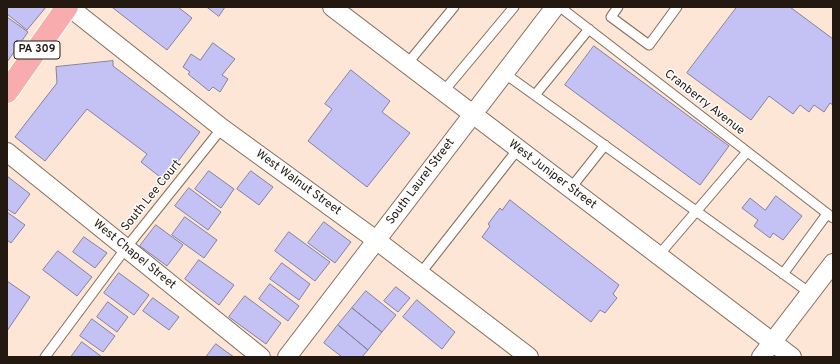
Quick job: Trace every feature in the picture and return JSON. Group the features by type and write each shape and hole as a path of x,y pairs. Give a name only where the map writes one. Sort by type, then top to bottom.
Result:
{"highway":[{"name":"PA 309","path":"7,92 68,7"}],"street":[{"name":"West Walnut Street","path":"68,7 222,128 376,240 529,357"},
{"name":"West Juniper Street","path":"332,7 792,357"},
{"name":"South Laurel Street","path":"287,357 555,7"},
{"name":"West Chapel Street","path":"7,152 261,357"},
{"path":"761,357 833,263"}],"lane":[{"path":"406,64 454,7"},
{"path":"443,92 514,7"},
{"name":"Cranberry Avenue","path":"560,7 830,216"},
{"path":"618,7 611,17 649,45 677,7"},
{"path":"535,95 589,29"},
{"path":"504,73 810,293"},
{"name":"South Lee Court","path":"45,357 126,248 222,128"},
{"path":"570,189 605,145"},
{"path":"420,274 518,148"},
{"path":"658,256 747,152"},
{"path":"783,274 830,216"}],"building":[{"path":"7,7 46,7 27,30 7,14"},
{"path":"178,7 192,18 167,50 113,8"},
{"path":"207,7 225,7 219,16"},
{"path":"737,7 790,7 833,39 833,105 830,103 824,112 814,105 809,112 800,105 793,114 769,96 751,120 687,73"},
{"path":"7,17 28,32 7,62"},
{"path":"213,43 235,59 222,75 228,79 220,92 213,87 209,91 188,74 190,72 183,67 191,54 200,60"},
{"path":"594,46 729,146 700,185 565,85"},
{"path":"113,61 113,66 200,132 164,180 141,162 147,154 87,109 45,161 15,137 57,83 56,67"},
{"path":"351,70 390,101 382,112 410,133 367,187 308,141 332,109 325,104"},
{"path":"209,171 234,189 221,208 195,189"},
{"path":"251,171 273,187 259,205 237,189"},
{"path":"7,176 30,194 15,214 7,209"},
{"path":"189,188 221,212 208,230 175,206"},
{"path":"776,196 802,216 783,240 773,233 770,238 754,226 758,220 742,208 750,198 765,210"},
{"path":"510,200 619,285 613,294 617,298 605,313 600,310 591,322 482,237 490,226 488,224 500,208 502,210"},
{"path":"7,212 25,225 11,243 7,240"},
{"path":"185,217 217,240 204,258 172,235"},
{"path":"324,222 351,242 335,263 308,243"},
{"path":"156,225 183,245 167,266 140,246"},
{"path":"289,232 330,262 315,281 275,251"},
{"path":"84,237 107,253 95,268 73,252"},
{"path":"58,251 92,277 77,296 43,270"},
{"path":"199,260 234,285 219,305 185,279"},
{"path":"282,263 310,284 299,300 270,279"},
{"path":"119,273 149,295 134,315 104,293"},
{"path":"7,281 30,297 7,331"},
{"path":"270,284 299,306 288,321 259,299"},
{"path":"396,287 410,298 398,312 384,301"},
{"path":"366,291 396,315 382,332 352,308"},
{"path":"245,296 281,323 266,344 229,317"},
{"path":"153,298 179,317 169,330 143,311"},
{"path":"417,300 455,332 442,349 403,317"},
{"path":"108,302 128,317 117,332 97,317"},
{"path":"352,308 382,332 368,350 338,325"},
{"path":"92,319 115,336 103,352 80,336"},
{"path":"338,325 368,350 362,357 342,357 324,343"},
{"path":"82,342 102,357 71,357"},
{"path":"216,344 234,357 207,356"}]}
